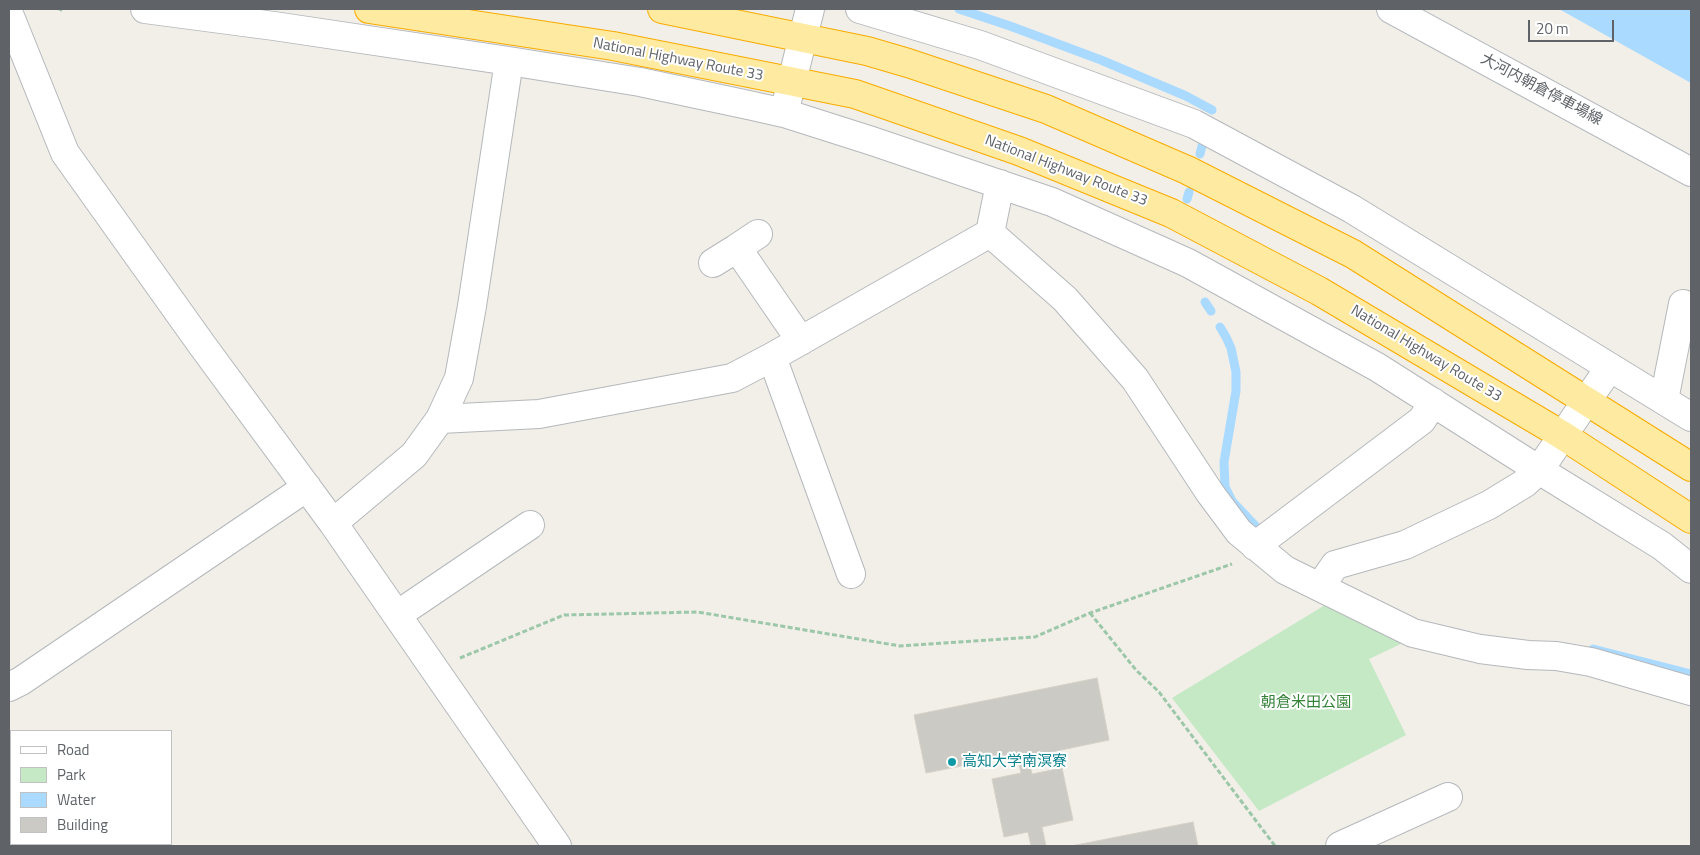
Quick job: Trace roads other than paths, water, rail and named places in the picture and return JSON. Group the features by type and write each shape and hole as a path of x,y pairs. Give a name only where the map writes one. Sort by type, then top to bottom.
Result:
{"highway":[{"name":"National Highway Route 33","path":"369,9 613,46 855,94 1019,151 1171,212 1319,292 1562,435 1691,520"},
{"path":"662,9 867,51 908,63 1046,109 1187,170 1353,254 1691,466"}],"street":[{"path":"145,9 274,26 640,82 784,113 1052,202 1188,263 1377,367 1662,546 1691,570"},
{"path":"784,113 810,9"},
{"path":"860,9 980,45 1194,124 1352,209 1691,417"},
{"name":"大河内朝倉停車場線","path":"1391,9 1691,172"},
{"path":"9,14 65,153 202,345 333,523 557,846"},
{"path":"333,523 414,455 440,419 459,378 472,306 509,61"},
{"path":"440,419 539,414 732,378 801,341 990,232 1000,184"},
{"path":"990,232 1064,299 1135,379 1210,493 1239,532 1263,544 1285,570 1325,580 1413,633 1480,649 1528,655 1556,656 1591,662 1691,691"},
{"path":"713,263 748,241 801,341"},
{"path":"1664,400 1678,303"},
{"path":"772,357 851,574"},
{"path":"1325,580 1334,566 1405,545 1489,505 1524,483 1539,470 1610,367"},
{"path":"1263,544 1422,420 1433,402"},
{"path":"9,687 21,681 307,487"},
{"path":"396,615 530,525"},
{"path":"1340,846 1448,797"}],"water":[{"path":"1559,9 1691,9 1691,83"}],"waterway":[{"path":"959,9 1101,60 1186,96 1212,110"},
{"path":"1200,154 1202,146"},
{"path":"1187,199 1189,192"},
{"path":"1205,302 1211,311"},
{"path":"1220,327 1231,348 1236,372 1236,391 1224,462 1225,487 1232,501 1264,535"},
{"path":"1593,649 1691,674"}],"place":[{"name":"高知大学南溟寮","path":"952,762"}],"park label":[{"name":"朝倉米田公園","path":"1306,703"}]}
